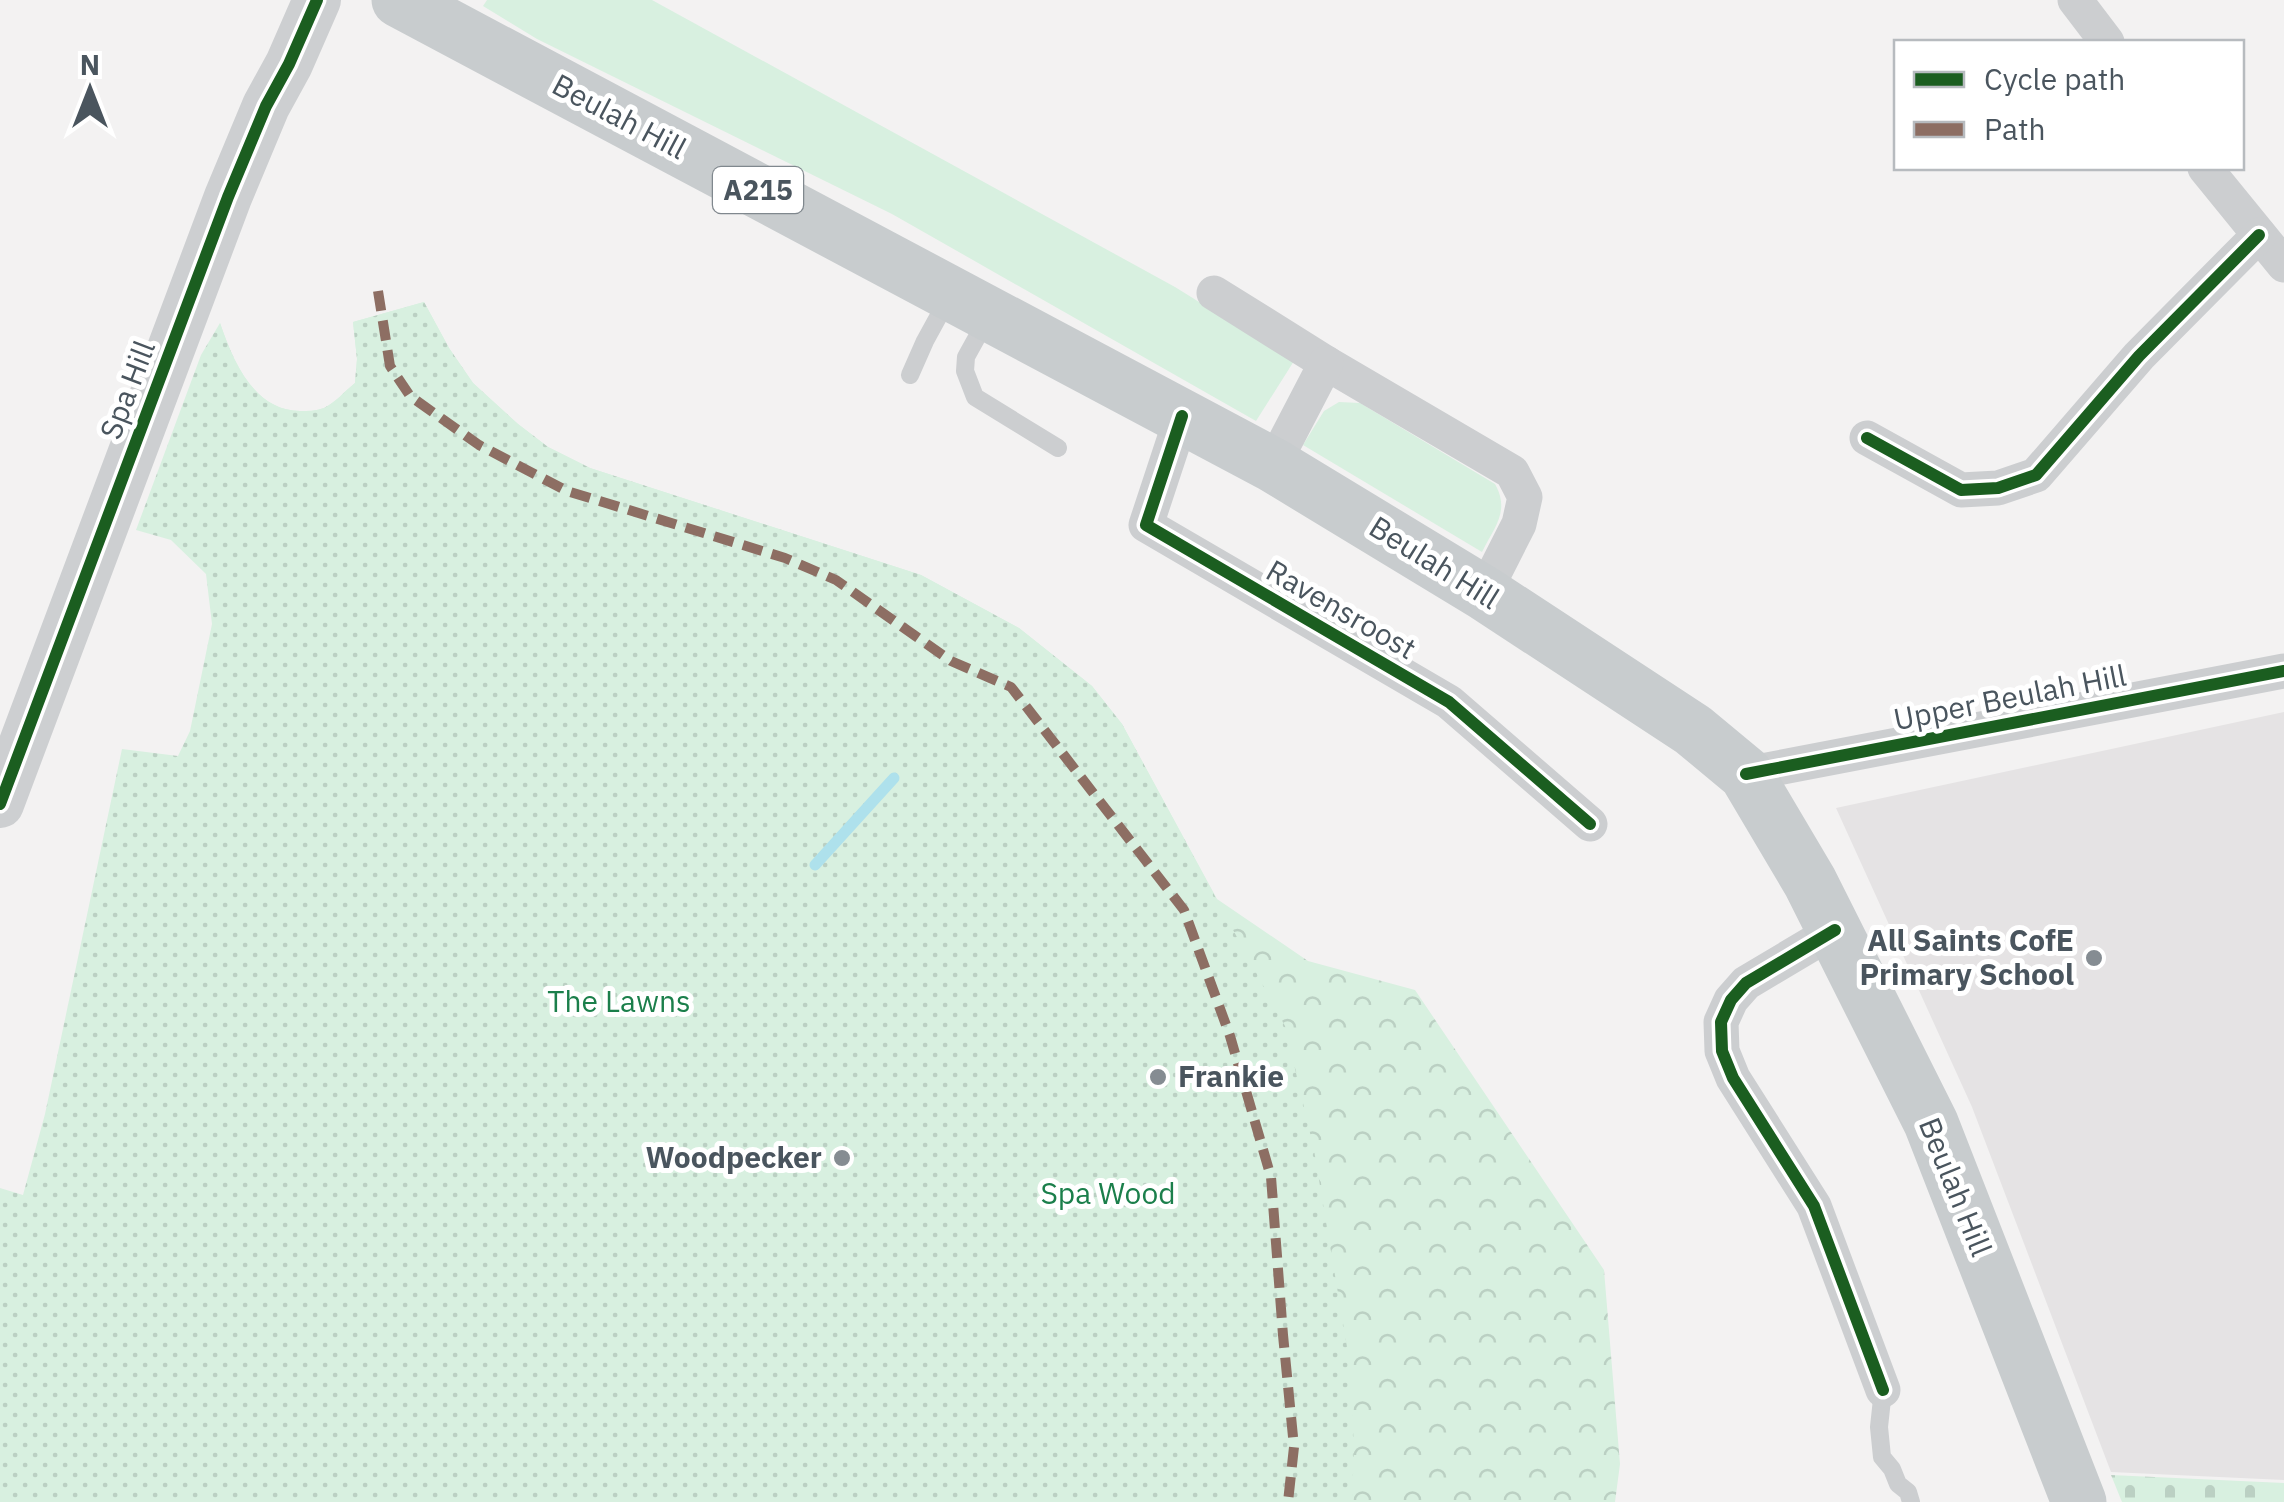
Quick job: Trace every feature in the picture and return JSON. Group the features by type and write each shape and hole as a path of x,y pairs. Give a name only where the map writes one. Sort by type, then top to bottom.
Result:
{"main road":[{"name":"Beulah Hill","path":"399,0 1272,465 1484,593 1693,730 1746,774 1810,882 1931,1124 2079,1502"}],"street":[{"name":"Spa Hill","path":"0,804 228,197 317,0"},
{"path":"2075,0 2105,40"},
{"path":"2207,170 2284,266"},
{"path":"1867,438 1961,490 1998,488 2036,475 2140,356 2259,235"},
{"path":"1214,292 1512,472 1524,497 1519,524 1484,593"},
{"path":"1272,465 1326,363"},
{"name":"Ravensroost","path":"1182,416 1146,525 1449,702 1590,824"},
{"name":"Upper Beulah Hill","path":"1746,774 2284,672"},
{"path":"1835,930 1746,983 1731,1000 1721,1022 1722,1051 1733,1078 1814,1206 1883,1390"}],"lane":[{"path":"910,375 925,340 970,304"},
{"path":"970,304 965,371 975,397 1058,448"},
{"path":"1883,1390 1879,1428 1882,1456 1912,1502"}],"shaded area":[{"name":"All Saints CofE Primary School","path":"2284,712 2284,1480 2111,1472 1972,1107 1836,808"}],"green space":[{"path":"487,0 652,0 1175,287 1294,361 1256,421 892,214 537,39 483,6"},
{"name":"The Lawns","path":"424,302 473,383 548,447 590,468 921,575 1019,628 1092,686 1122,724 1217,899 1308,961 1415,990 1604,1270 1620,1464 1615,1502 796,1502 214,453 220,323 239,368 258,393 284,409 312,411 328,406 355,383 353,322"},
{"name":"The Lawns","path":"424,302 473,383 548,447 590,468 921,575 1019,628 1092,686 1122,724 1285,1026 1314,1150 1349,1359 1354,1447 1352,1502 0,1502 0,1188 23,1195 45,1114 122,749 178,756 190,731 212,624 206,574 171,540 136,530 201,355 220,323 239,368 258,393 284,409 312,411 328,406 355,383 353,322"},
{"path":"1339,402 1360,403 1495,484 1501,511 1482,552 1303,445 1324,411"},
{"path":"2111,1475 2284,1483 2284,1502 2122,1502"}],"waterway":[{"path":"815,865 894,778"}],"marked path":[{"path":"378,291 390,366 410,396 479,445 567,491 785,558 836,580 951,661 1011,687 1184,910 1230,1036 1271,1177 1294,1447 1288,1502"}],"cycle path":[{"path":"0,804 228,197 317,0"},
{"path":"1867,438 1961,490 1998,488 2036,475 2139,356 2259,235"},
{"path":"1182,416 1146,525 1449,702 1590,824"},
{"path":"1746,774 2284,671"},
{"path":"1835,930 1746,983 1731,1000 1721,1022 1722,1051 1733,1078 1814,1206 1883,1390"}],"place":[{"name":"All Saints CofE Primary School","path":"2094,958"},
{"name":"Frankie","path":"1158,1077"},
{"name":"Woodpecker","path":"842,1158"}],"park label":[{"name":"Spa Wood","path":"1108,1194"}]}
